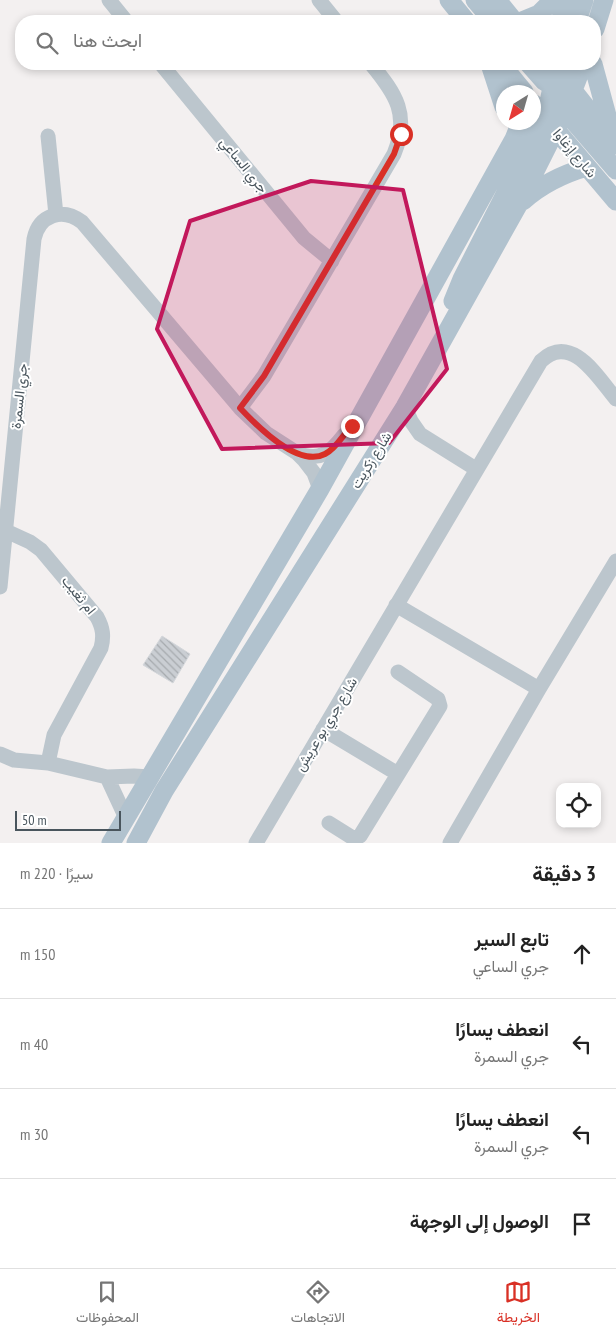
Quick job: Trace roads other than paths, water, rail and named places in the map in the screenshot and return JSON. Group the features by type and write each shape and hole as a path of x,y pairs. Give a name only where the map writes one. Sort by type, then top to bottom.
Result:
{"main road":[{"path":"449,0 461,15"},
{"path":"476,0 488,15"},
{"path":"497,0 509,15"},
{"path":"537,15 553,0"},
{"path":"562,15 568,0"},
{"path":"579,15 584,0"},
{"path":"599,15 604,0"},
{"path":"492,70 497,85"},
{"path":"506,70 518,85"},
{"name":"شارع زكريت","path":"136,843 164,791 405,407 447,334 518,205 550,89 575,70"},
{"path":"595,70 615,144"},
{"path":"550,89 615,144"},
{"path":"550,89 616,170"},
{"path":"447,334 449,317 457,290 550,89"},
{"name":"شارع إزغاوا","path":"550,89 587,166 616,201"},
{"name":"شارع زكريت","path":"111,843 359,421 513,130"},
{"path":"518,205 550,181 587,166"}],"street":[{"path":"109,0 121,15"},
{"path":"319,0 331,15"},
{"name":"جري الساعي","path":"166,70 304,238 332,260"},
{"path":"240,408 264,376 394,154 401,134 401,118 398,103 388,85 376,70"},
{"path":"48,136 56,214 70,215 82,222 240,408 266,433 297,453 310,467 320,489"},
{"name":"جري السمرة","path":"0,587 34,239 43,221 56,214"},
{"name":"شارع جري بو عريش","path":"256,843 538,366 550,354 568,352 579,357 616,399"},
{"path":"405,407 411,421 420,434 476,468"},
{"path":"297,453 312,457 326,454 335,446 347,430 359,421"},
{"path":"387,434 420,434"},
{"name":"ام ثغيب","path":"6,531 30,542 41,550 97,616 102,626 104,638 101,648 54,735 48,763"},
{"path":"450,843 539,689 614,571"},
{"path":"396,605 539,689"},
{"path":"329,823 354,838 360,836 438,709 440,702 435,696 398,672"},
{"path":"323,729 398,774"},
{"path":"0,754 14,760 48,763 106,777 134,776 150,778"},
{"path":"106,777 126,818"}]}
